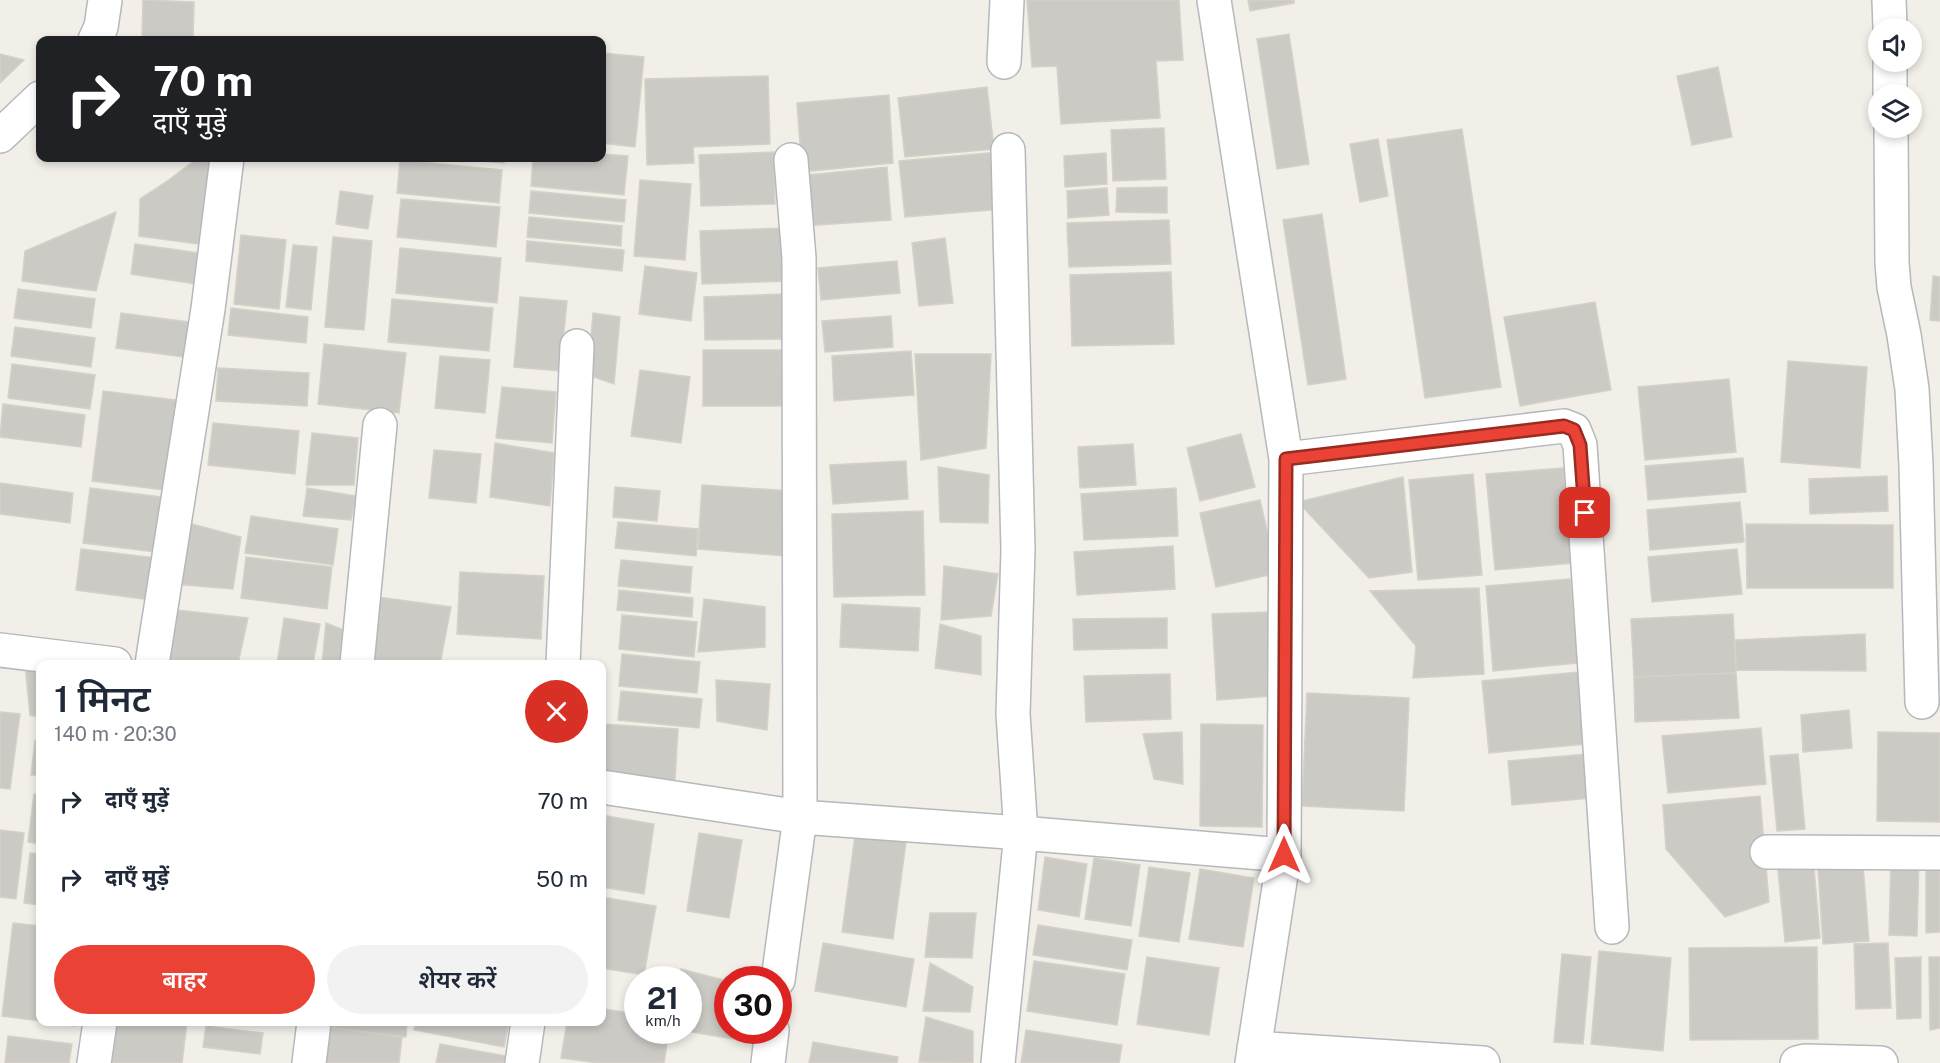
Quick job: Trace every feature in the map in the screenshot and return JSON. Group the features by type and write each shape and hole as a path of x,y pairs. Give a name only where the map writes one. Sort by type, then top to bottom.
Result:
{"street":[{"path":"97,36 101,27 105,0"},
{"path":"1004,62 1007,0"},
{"path":"1214,0 1286,459 1284,855 1253,1056 1483,1063"},
{"path":"1889,0 1890,18"},
{"path":"0,136 36,102"},
{"path":"1891,138 1894,287 1912,389 1922,702"},
{"path":"998,1063 1021,833 1013,714 1018,550 1008,150"},
{"path":"780,966 800,817 800,270 791,160"},
{"path":"153,660 208,309 226,162"},
{"path":"563,660 578,346"},
{"path":"357,660 380,425"},
{"path":"1286,459 1564,426 1574,430 1580,445 1612,927"},
{"path":"0,650 82,660"},
{"path":"606,788 800,817 1284,855"},
{"path":"1767,852 1940,853"},
{"path":"94,1063 99,1026"},
{"path":"309,1063 314,1026"},
{"path":"522,1063 527,1026"},
{"path":"768,1063 770,1044"},
{"path":"1797,1063 1804,1061 1881,1063"}],"building":[{"path":"143,0 194,2 193,36 142,36"},
{"path":"1027,0 1179,0 1183,60 1156,61 1160,118 1061,124 1057,66 1032,67"},
{"path":"1248,0 1294,0 1294,3 1250,11"},
{"path":"1289,34 1309,164 1277,169 1257,39"},
{"path":"606,53 644,57 635,147 606,143"},
{"path":"0,54 24,60 0,83"},
{"path":"1718,67 1732,137 1692,145 1677,76"},
{"path":"768,76 770,144 693,147 694,163 647,165 645,79"},
{"path":"987,87 994,149 905,157 898,98"},
{"path":"889,95 893,163 802,172 797,103"},
{"path":"1164,128 1166,179 1113,181 1111,130"},
{"path":"1462,129 1501,387 1425,398 1387,140"},
{"path":"1378,139 1388,196 1360,202 1350,144"},
{"path":"774,152 775,204 701,206 699,155"},
{"path":"999,152 1003,209 905,217 899,161"},
{"path":"1106,153 1107,184 1065,187 1064,156"},
{"path":"606,154 628,156 624,195 531,186 533,162 606,162"},
{"path":"193,162 211,162 205,245 139,236 140,199"},
{"path":"400,162 502,170 499,203 397,193"},
{"path":"887,167 891,220 803,226 798,176"},
{"path":"640,180 691,184 685,260 634,256"},
{"path":"1167,187 1167,213 1116,212 1117,188"},
{"path":"1107,188 1109,215 1068,218 1067,191"},
{"path":"340,191 373,196 368,229 336,224"},
{"path":"531,191 626,200 624,222 529,213"},
{"path":"401,199 500,207 496,247 397,237"},
{"path":"116,212 96,291 22,281 25,251"},
{"path":"1322,214 1346,379 1308,385 1283,220"},
{"path":"529,217 622,226 621,246 527,237"},
{"path":"1169,220 1171,264 1069,267 1067,223"},
{"path":"786,228 788,281 702,284 700,231"},
{"path":"241,235 286,240 279,309 234,304"},
{"path":"333,237 372,241 364,330 325,327"},
{"path":"945,238 953,303 919,306 912,243"},
{"path":"527,241 624,250 622,271 526,261"},
{"path":"135,244 206,254 202,285 131,274"},
{"path":"293,245 317,247 311,310 286,307"},
{"path":"400,248 501,258 497,303 396,293"},
{"path":"897,261 900,293 821,300 818,268"},
{"path":"645,266 697,273 691,321 639,314"},
{"path":"1171,272 1174,344 1072,346 1070,275"},
{"path":"1933,276 1940,277 1940,321 1930,320"},
{"path":"18,289 95,299 91,328 14,318"},
{"path":"783,294 784,339 705,340 704,297"},
{"path":"520,297 567,301 560,371 514,367"},
{"path":"392,299 493,308 489,351 388,342"},
{"path":"1595,302 1611,390 1520,406 1504,317"},
{"path":"231,308 308,317 306,343 228,335"},
{"path":"121,313 196,323 191,358 116,348"},
{"path":"593,313 620,317 614,384 588,375"},
{"path":"891,316 893,347 825,352 822,321"},
{"path":"15,327 95,338 91,367 11,356"},
{"path":"324,344 406,353 399,413 318,404"},
{"path":"703,350 787,350 787,406 703,406"},
{"path":"911,351 914,395 834,401 832,356"},
{"path":"915,354 991,354 986,448 921,460"},
{"path":"440,356 490,360 485,413 435,408"},
{"path":"1788,361 1867,367 1860,468 1781,462"},
{"path":"12,364 95,375 90,409 8,398"},
{"path":"218,368 309,373 307,406 216,401"},
{"path":"640,370 690,377 681,443 631,436"},
{"path":"1729,379 1736,452 1645,460 1638,387"},
{"path":"502,387 556,392 552,443 496,438"},
{"path":"103,391 183,401 172,491 92,481"},
{"path":"3,404 85,415 81,447 0,437"},
{"path":"213,423 299,431 295,474 208,465"},
{"path":"312,433 358,438 354,485 306,485"},
{"path":"1241,434 1255,487 1200,501 1187,448"},
{"path":"495,443 554,453 550,506 490,497"},
{"path":"1133,444 1136,485 1080,488 1078,447"},
{"path":"434,450 481,454 476,503 429,498"},
{"path":"1743,458 1746,492 1648,500 1645,466"},
{"path":"906,461 908,499 833,504 830,465"},
{"path":"938,467 989,475 988,523 940,522"},
{"path":"1563,468 1573,563 1495,570 1486,474"},
{"path":"1473,474 1482,575 1418,580 1409,480"},
{"path":"1887,476 1888,511 1810,514 1809,479"},
{"path":"1403,477 1412,572 1369,578 1298,502"},
{"path":"0,483 73,493 70,523 0,514"},
{"path":"702,485 791,491 786,556 698,549"},
{"path":"615,487 660,491 657,521 613,517"},
{"path":"90,488 169,498 163,553 83,543"},
{"path":"307,488 356,496 351,520 303,516"},
{"path":"1176,488 1178,536 1084,540 1081,494"},
{"path":"1260,500 1277,573 1216,587 1200,513"},
{"path":"1740,502 1744,542 1650,550 1647,510"},
{"path":"923,511 925,595 834,597 832,514"},
{"path":"251,516 338,529 333,565 245,553"},
{"path":"181,521 241,537 233,589 174,584"},
{"path":"618,522 698,529 696,556 615,548"},
{"path":"1746,524 1893,525 1893,588 1747,588"},
{"path":"1173,546 1175,589 1077,595 1074,552"},
{"path":"81,549 164,559 158,601 76,590"},
{"path":"1737,549 1742,594 1652,602 1648,557"},
{"path":"246,557 332,567 327,609 241,598"},
{"path":"621,560 692,567 690,593 618,586"},
{"path":"944,566 998,574 991,616 941,620"},
{"path":"460,572 544,576 541,639 457,634"},
{"path":"1570,579 1578,663 1493,671 1486,586"},
{"path":"1479,588 1484,674 1413,678 1416,646 1370,591"},
{"path":"619,590 693,598 692,617 617,610"},
{"path":"378,597 451,607 441,660 371,660"},
{"path":"704,599 765,607 765,647 698,652"},
{"path":"842,604 920,608 918,651 840,647"},
{"path":"167,609 248,618 239,660 170,660"},
{"path":"1269,612 1273,696 1217,700 1212,614"},
{"path":"1733,614 1736,673 1634,677 1631,619"},
{"path":"622,615 697,622 694,657 619,649"},
{"path":"284,618 320,624 314,660 278,660"},
{"path":"1167,618 1167,648 1074,650 1073,619"},
{"path":"326,623 346,631 346,660 322,660"},
{"path":"940,624 981,636 981,675 935,668"},
{"path":"1865,634 1866,671 1736,670 1735,640"},
{"path":"622,654 700,662 697,693 619,686"},
{"path":"25,665 36,666 36,716 30,715"},
{"path":"1579,672 1586,744 1489,753 1482,681"},
{"path":"1736,673 1739,718 1635,722 1634,677"},
{"path":"1170,674 1171,719 1086,722 1084,676"},
{"path":"716,680 770,684 767,730 717,721"},
{"path":"621,691 702,699 699,728 618,720"},
{"path":"1307,693 1409,698 1404,811 1302,806"},
{"path":"1849,710 1852,748 1803,752 1801,715"},
{"path":"0,712 20,714 10,789 0,788"},
{"path":"606,724 678,729 675,780 606,775"},
{"path":"1201,724 1263,725 1262,827 1200,826"},
{"path":"1761,728 1766,784 1668,793 1662,736"},
{"path":"1182,732 1183,784 1154,779 1143,734"},
{"path":"1878,732 1940,733 1940,822 1877,821"},
{"path":"35,741 36,775 31,775"},
{"path":"1587,754 1591,798 1512,805 1508,761"},
{"path":"1798,754 1805,829 1777,831 1770,756"},
{"path":"34,794 36,794 36,843 28,842"},
{"path":"1760,796 1769,902 1725,917 1666,849 1663,805"},
{"path":"607,816 654,824 644,894 606,888"},
{"path":"856,828 907,835 893,939 842,932"},
{"path":"0,830 24,833 16,899 0,897"},
{"path":"699,833 742,840 729,918 687,911"},
{"path":"30,853 36,854 36,904 24,903"},
{"path":"1045,857 1087,864 1079,917 1038,910"},
{"path":"1813,857 1820,938 1785,942 1777,860"},
{"path":"1094,858 1140,865 1131,926 1085,919"},
{"path":"1891,858 1919,859 1917,936 1889,935"},
{"path":"1926,864 1940,864 1940,932 1926,933"},
{"path":"1863,865 1869,941 1823,944 1818,869"},
{"path":"1149,867 1190,873 1179,942 1139,936"},
{"path":"1200,869 1254,878 1243,947 1189,939"},
{"path":"606,898 656,906 646,966 624,966 624,972 606,969"},
{"path":"930,913 976,913 972,958 925,957"},
{"path":"13,923 36,926 36,1020 2,1016"},
{"path":"1038,925 1132,940 1127,970 1033,955"},
{"path":"823,943 914,959 906,1007 815,991"},
{"path":"1888,943 1891,1008 1856,1009 1854,944"},
{"path":"1817,947 1818,1039 1690,1040 1689,948"},
{"path":"1599,951 1671,958 1663,1051 1591,1044"},
{"path":"1562,954 1591,957 1583,1044 1554,1042"},
{"path":"1147,957 1219,968 1209,1035 1137,1024"},
{"path":"1921,957 1921,1018 1897,1019 1895,958"},
{"path":"1929,957 1940,957 1940,1028 1930,1030"},
{"path":"1034,961 1125,974 1117,1025 1027,1011"},
{"path":"930,963 973,987 970,1012 923,1011"},
{"path":"702,974 714,977 714,1036 702,1034"},
{"path":"606,1010 624,1012 624,1044 667,1044 664,1063 599,1063 561,1058 566,1026 606,1026"},
{"path":"926,1017 973,1031 973,1063 919,1062"},
{"path":"116,1026 187,1026 182,1063 111,1063"},
{"path":"206,1026 263,1033 260,1054 203,1047"},
{"path":"327,1026 407,1026 406,1037"},
{"path":"415,1026 508,1026 504,1047 414,1030"},
{"path":"325,1027 402,1037 399,1063 320,1063"},
{"path":"1026,1030 1122,1045 1119,1063 1021,1063"},
{"path":"8,1036 72,1044 69,1063 5,1063"},
{"path":"813,1042 898,1057 897,1063 809,1063"},
{"path":"440,1044 517,1058 516,1063 436,1063"}],"route":[{"path":"1284,855 1286,459 1564,426 1574,430 1580,445 1585,513"}]}
